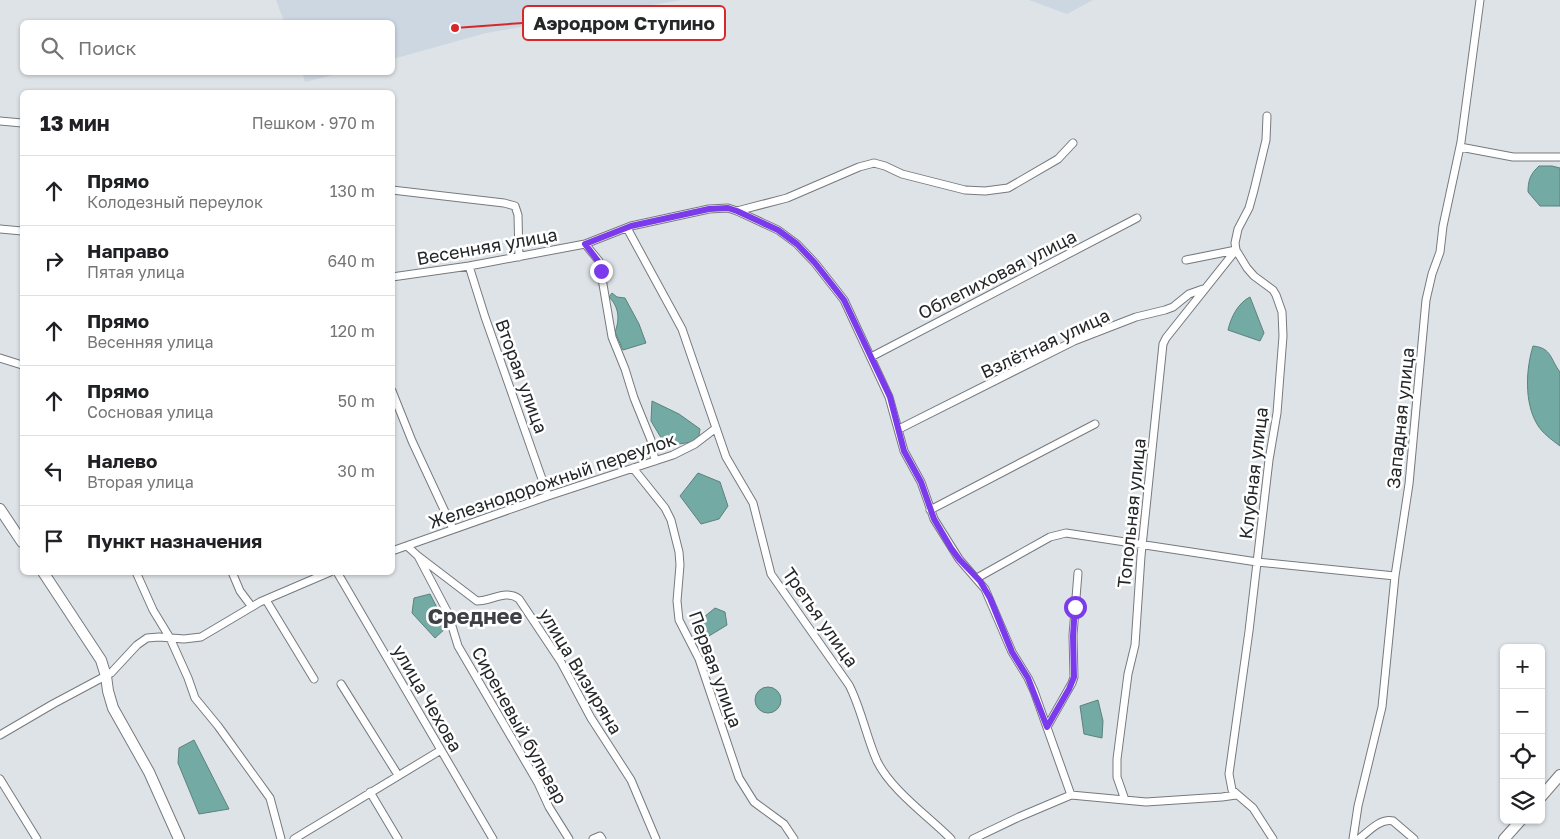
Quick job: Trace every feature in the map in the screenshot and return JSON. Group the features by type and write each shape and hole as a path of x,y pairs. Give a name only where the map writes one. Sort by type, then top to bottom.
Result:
{"street":[{"name":"Западная улица","path":"1353,839 1357,808 1382,707 1395,576 1407,497 1426,300 1430,280 1440,252 1443,226 1460,147 1480,0"},
{"path":"1186,260 1236,250 1235,236 1252,200 1264,152 1267,116"},
{"path":"0,121 20,123"},
{"path":"737,211 781,200 874,163 902,174 965,190 985,191 1008,188 1058,159 1073,143"},
{"path":"1460,147 1513,157 1560,157"},
{"path":"395,190 504,203 514,206 518,215 520,258"},
{"path":"627,228 709,209 728,208 778,230 792,240 806,252 844,300 890,397 904,451 921,482 930,510 951,548 977,578 990,598 1012,652 1028,678 1071,795"},
{"name":"Облепиховая улица","path":"871,357 1137,218"},
{"name":"Весенняя улица","path":"395,277 520,258 585,244 627,228"},
{"name":"Третья улица","path":"627,228 682,329 731,467 753,503 771,574 849,685 884,773 901,793 951,839"},
{"path":"0,229 20,231"},
{"path":"585,244 598,261 612,337 651,440 655,462"},
{"name":"Топольная улица","path":"1125,800 1117,777 1117,759 1128,674 1135,645 1142,545 1163,344 1236,250"},
{"name":"Клубная улица","path":"1236,250 1254,276 1273,290 1282,312 1283,323 1278,398 1229,774 1229,783 1236,795"},
{"name":"Вторая улица","path":"469,266 489,330 548,496"},
{"name":"Взлётная улица","path":"899,429 1074,341 1136,317 1173,307 1189,294 1205,288"},
{"path":"0,358 20,364"},
{"path":"395,398 412,441 454,529"},
{"path":"930,510 1094,424"},
{"name":"Железнодорожный переулок","path":"395,550 548,496 684,451 716,428"},
{"name":"Первая улица","path":"633,468 665,508 671,520 679,552 680,565 677,601 679,620 699,659 739,778 754,802 784,824 794,839"},
{"path":"0,509 20,539"},
{"path":"977,578 1057,534 1076,534 1257,562 1395,576"},
{"name":"Сиреневый бульвар","path":"407,546 418,556 448,613 458,646 569,839"},
{"name":"улица Визиряна","path":"418,556 477,601 489,600 508,594 514,595 519,599 561,662 591,718 631,780 656,839"},
{"path":"1047,727 1074,677 1073,629 1078,574"},
{"path":"45,575 92,644 106,676 110,700 117,718 149,772 179,839"},
{"path":"137,575 153,610 170,638 195,698 218,726 270,798 281,839"},
{"path":"233,575 240,591 252,607"},
{"name":"улица Чехова","path":"339,575 493,839"},
{"path":"0,735 106,676 142,641 153,637 184,639 200,637 311,576"},
{"path":"266,600 314,679"},
{"path":"341,684 398,775"},
{"path":"294,839 441,750"},
{"path":"1545,792 1560,775"},
{"path":"0,779 37,839"},
{"path":"370,792 398,839"},
{"path":"974,839 1071,795 1146,802 1236,795 1248,802 1273,839"},
{"path":"1359,839 1380,822 1389,820 1393,820 1414,839"},
{"path":"1504,839 1517,824"}],"shaded area":[{"path":"276,0 682,0 486,33 395,58 395,20 283,20"},
{"path":"1029,0 1093,0 1067,14"},
{"path":"303,75 333,75 305,82"},
{"path":"1539,166 1560,168 1560,206 1540,206 1528,192 1530,178"},
{"path":"612,293 617,297 625,298 639,324 646,343 623,350 615,332 618,313 609,297"},
{"path":"1250,297 1264,333 1260,341 1228,330 1236,311"},
{"path":"1533,346 1544,349 1560,372 1560,446 1539,427 1530,406 1528,375"},
{"path":"652,401 679,414 700,429 698,441 666,446 651,421"},
{"path":"698,473 720,482 728,506 719,519 701,524 680,496"},
{"path":"430,594 447,627 435,638 412,613 414,598"},
{"path":"715,608 725,612 727,625 709,636 701,628 704,617"},
{"path":"768,687 778,690 781,700 778,710 768,713 758,710 755,700 758,690"},
{"path":"1098,700 1103,721 1102,738 1084,734 1080,706"},
{"path":"194,740 229,809 199,814 178,763 179,748"}],"place":[{"name":"Аэродром Ступино","path":"455,28"}],"district":[{"name":"Среднее","path":"475,615"}],"route":[{"path":"601,271 593,252 585,244 631,226 709,209 728,208 737,211 778,230 788,237 806,252 838,291 850,311 890,397 904,451 921,482 934,519 951,548 969,571 980,581 990,598 1012,652 1028,678 1047,727 1074,677 1073,636 1075,607"}]}
